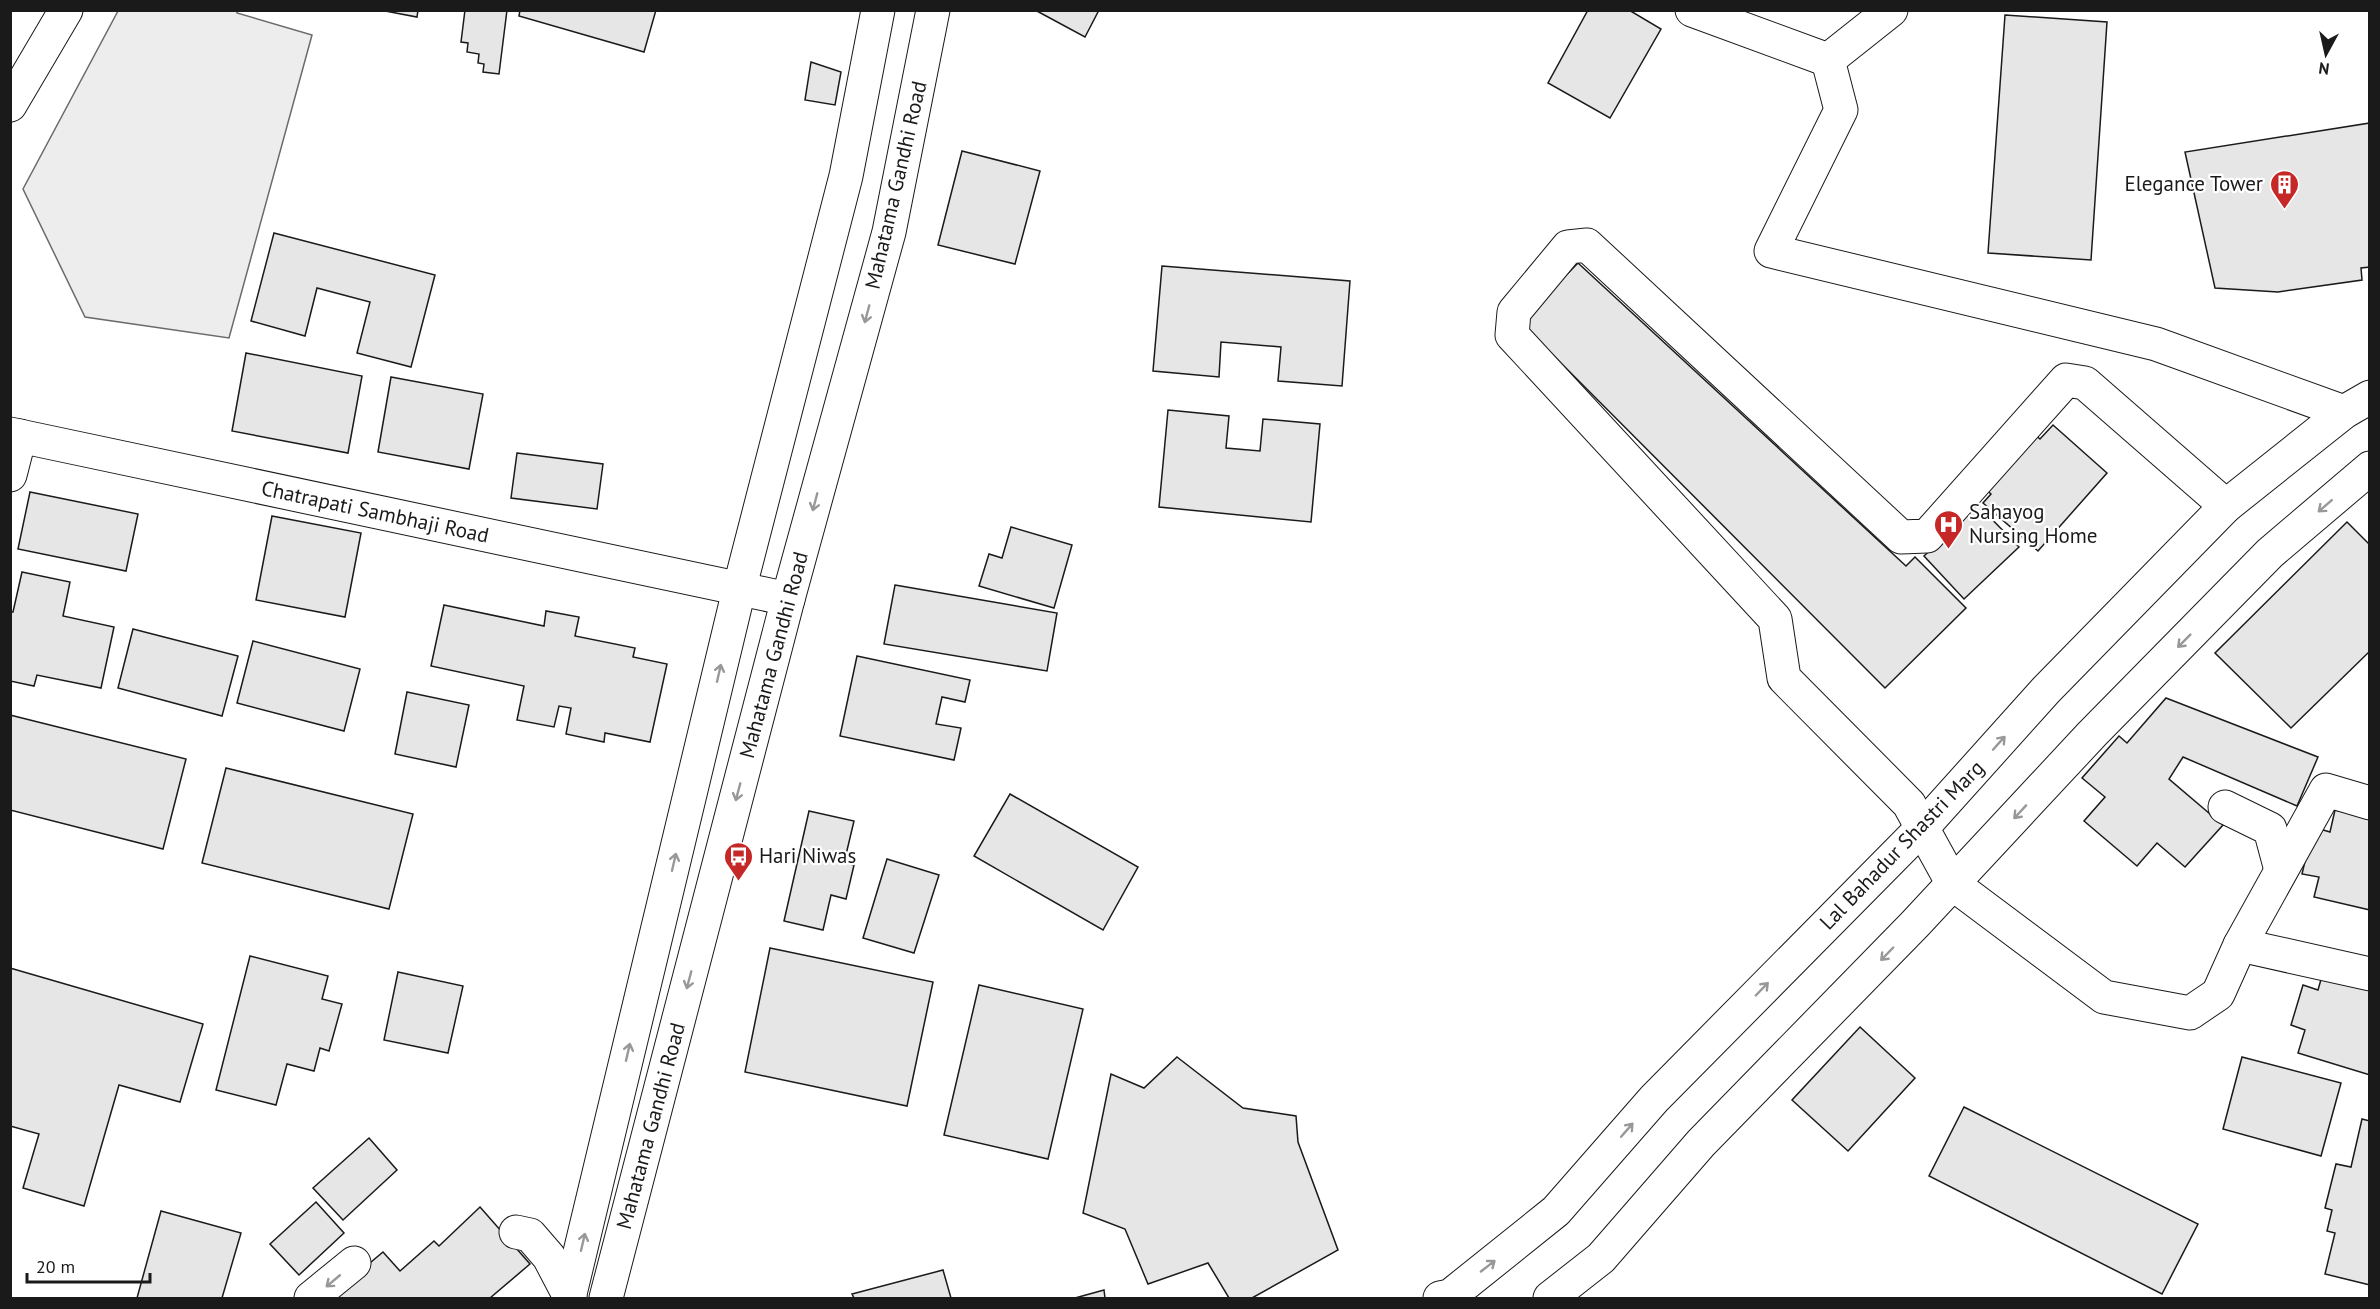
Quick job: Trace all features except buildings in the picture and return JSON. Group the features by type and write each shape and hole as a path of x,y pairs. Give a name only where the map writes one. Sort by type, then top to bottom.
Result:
{"main road":[{"path":"10,105 66,10"},
{"name":"Mahatama Gandhi Road","path":"570,1298 739,590 846,176 878,10"},
{"name":"Mahatama Gandhi Road","path":"606,1299 788,599 889,232 933,10"},
{"path":"1692,10 1828,60"},
{"path":"1828,60 1891,10"},
{"path":"1828,60 1841,110 1771,250 2157,344 2357,405"},
{"path":"2226,507 2085,383 2066,380 1927,536 1901,537 1587,245 1568,247 1514,312 1512,335 1774,619 1785,678 1909,804 1953,884 2104,997 2190,1013 2218,994 2240,945 2326,790 2370,803"},
{"name":"Lal Bahadur Shastri Marg","path":"1440,1299 1450,1296 1556,1211 1654,1099 1922,828 2046,690 2226,507 2357,405"},
{"path":"10,475 15,435"},
{"name":"Chatrapati Sambhaji Road","path":"15,435 788,599"},
{"path":"1550,1299 1601,1258 1701,1143 1953,884 2092,734 2262,561 2370,468"},
{"path":"2225,807 2270,829 2281,870"},
{"path":"2240,945 2370,974"},
{"path":"516,1232 530,1235 549,1257 570,1298"},
{"path":"311,1299 354,1263"}],"shaded area":[{"path":"118,11 237,11 237,13 312,35 229,338 85,317 23,189"}],"place":[{"name":"Elegance Tower","path":"2284,210"},
{"name":"Sahayog Nursing Home","path":"1948,550"},
{"name":"Hari Niwas","path":"738,882"}]}
